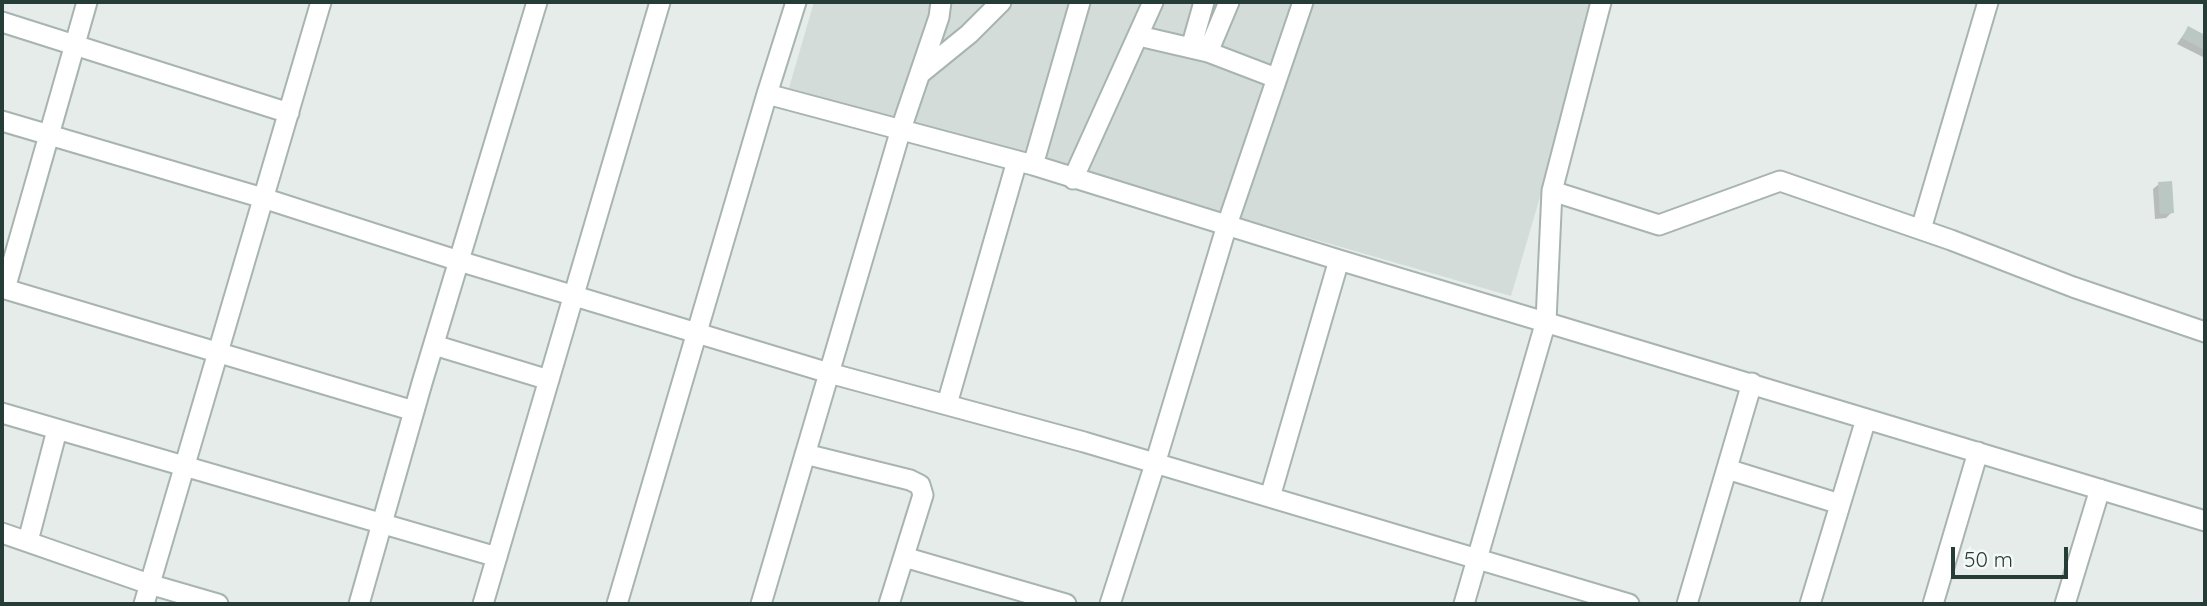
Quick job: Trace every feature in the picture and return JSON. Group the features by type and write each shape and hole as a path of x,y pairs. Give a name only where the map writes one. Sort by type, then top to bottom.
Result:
{"street":[{"path":"87,2 50,136 3,288 414,411"},
{"path":"144,604 321,2"},
{"path":"359,604 537,2"},
{"path":"483,604 660,2"},
{"path":"617,604 796,2"},
{"path":"761,604 901,129 939,17 941,2"},
{"path":"920,74 969,34 1001,2"},
{"path":"947,404 1080,2"},
{"path":"1073,179 1153,2"},
{"path":"1199,50 1204,2"},
{"path":"1199,50 1229,2"},
{"path":"1110,604 1227,225 1303,2"},
{"path":"1464,604 1546,321 1552,191 1601,2"},
{"path":"1921,229 1988,2"},
{"path":"2,22 289,113"},
{"path":"1139,36 1199,50 1276,78"},
{"path":"767,94 1025,163 2205,521"},
{"path":"2,121 263,198 459,261 829,373 1270,497 1629,604"},
{"path":"1552,191 1659,225 1780,181 2205,332"},
{"path":"1270,497 1339,260"},
{"path":"434,345 549,380"},
{"path":"1687,604 1752,383"},
{"path":"2,413 497,557"},
{"path":"1810,604 1866,419"},
{"path":"28,541 57,430"},
{"path":"1933,604 1978,452"},
{"path":"805,454 910,480 920,485 923,495 890,604"},
{"path":"1727,469 1840,504"},
{"path":"2065,604 2100,489"},
{"path":"2,533 149,584 218,604"},
{"path":"904,557 1066,604"}],"shaded area":[{"path":"814,2 1597,2 1511,296 789,88"}],"building":[{"path":"2188,26 2205,35 2205,50 2182,38"},
{"path":"2172,181 2174,213 2160,214 2158,182"}]}
